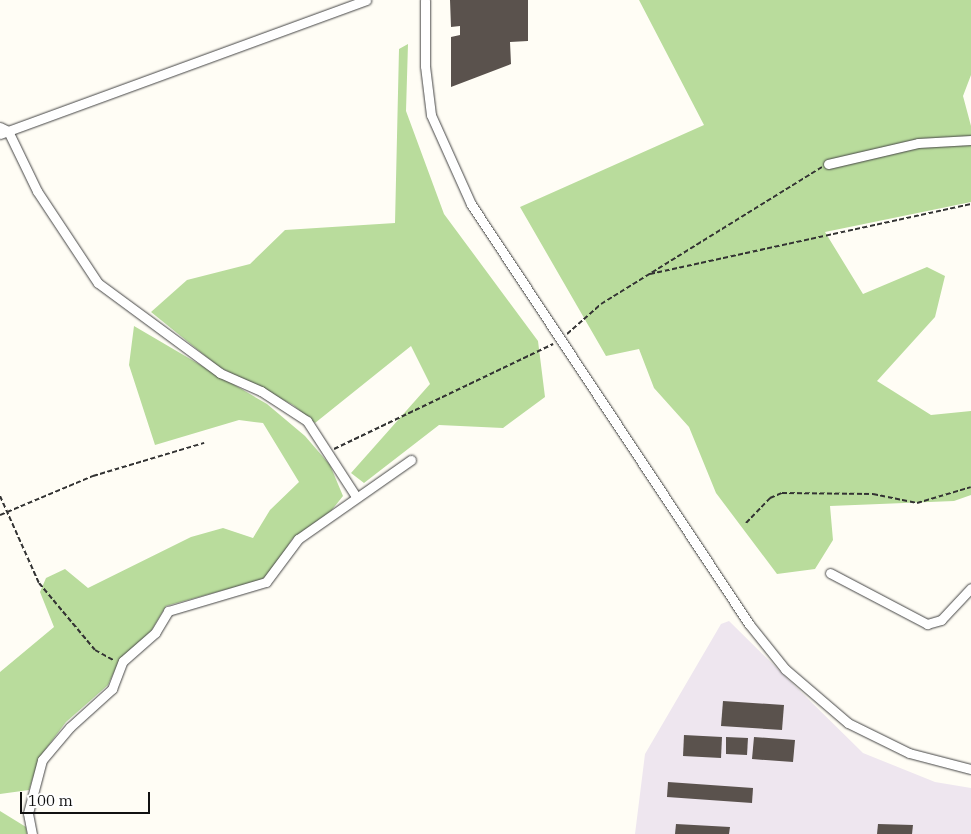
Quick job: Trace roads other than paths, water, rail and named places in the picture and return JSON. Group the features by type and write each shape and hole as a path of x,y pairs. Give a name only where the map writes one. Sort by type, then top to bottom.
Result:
{"street":[{"path":"355,495 328,452 296,412 220,372 98,283 37,192 3,130 366,0"},
{"path":"425,0 427,90 440,140 484,226 558,340 749,624 785,669 824,705 879,740 932,760 971,769"},
{"path":"828,164 858,153 918,143 971,140"},
{"path":"32,834 28,813 42,760 76,720 112,689 123,661 155,633 168,611 266,582 298,539 355,495 367,492 411,460"},
{"path":"830,573 927,624 941,620 971,588"}]}
